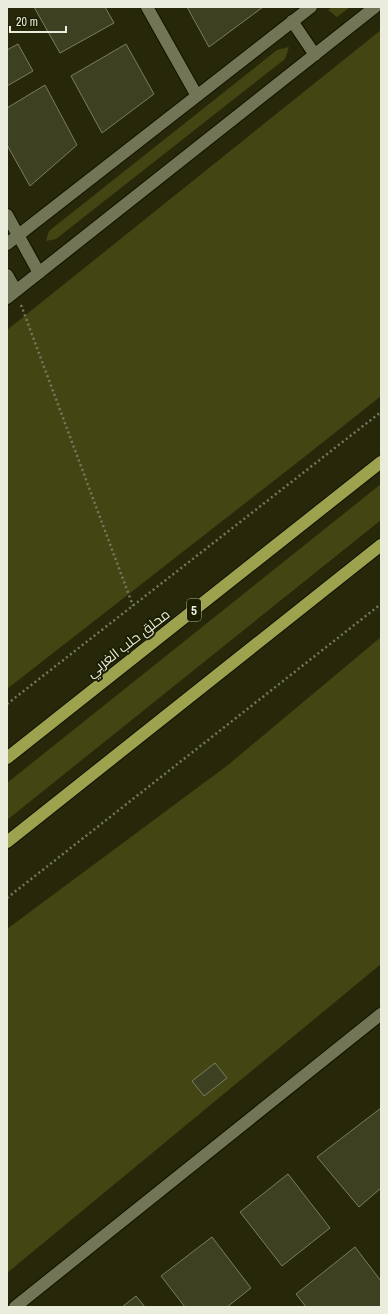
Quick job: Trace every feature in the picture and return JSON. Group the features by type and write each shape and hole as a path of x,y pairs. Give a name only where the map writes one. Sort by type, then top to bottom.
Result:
{"highway":[{"name":"محلق حلب الغربي","path":"7,758 381,462"},
{"path":"7,842 381,546"}],"street":[{"path":"147,7 197,96"},
{"path":"7,244 310,7"},
{"path":"7,275 12,295 375,7"},
{"path":"292,22 315,55"},
{"path":"7,215 39,273"},
{"path":"15,1307 381,1014"}],"path":[{"path":"12,295 133,606"},
{"path":"7,704 381,412"},
{"path":"7,898 381,604"}],"green space":[{"path":"332,7 350,7 337,17 328,10"},
{"path":"381,30 381,396 7,689 7,330"},
{"path":"289,47 285,59 56,239 46,241 49,231 277,50"},
{"path":"381,484 381,520 7,820 7,783"},
{"path":"381,637 381,964 7,1273 7,929 228,765"}],"building":[{"path":"34,7 105,7 114,23 60,53"},
{"path":"187,7 263,7 209,47"},
{"path":"18,44 33,71 7,86 7,50"},
{"path":"126,44 154,94 102,133 71,76"},
{"path":"45,85 77,145 30,186 7,145 7,108"},
{"path":"215,1063 227,1078 204,1096 192,1081"},
{"path":"381,1108 381,1188 359,1207 317,1157"},
{"path":"288,1174 330,1228 282,1266 240,1212"},
{"path":"212,1237 251,1288 227,1307 185,1307 161,1276"},
{"path":"355,1247 381,1281 381,1306 306,1307 296,1294"},
{"path":"136,1296 145,1307 122,1307"}]}
